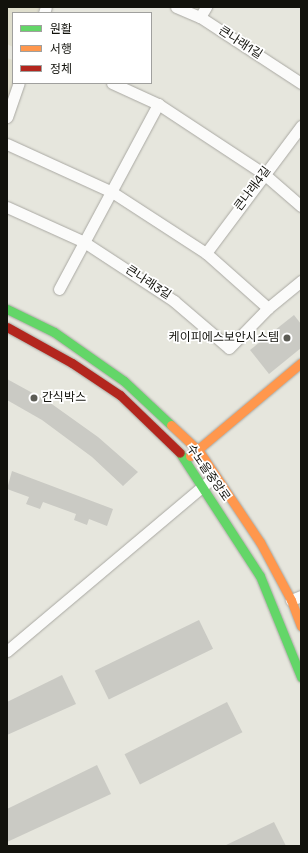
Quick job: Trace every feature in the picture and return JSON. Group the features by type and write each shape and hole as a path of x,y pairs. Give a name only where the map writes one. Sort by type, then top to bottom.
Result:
{"main road":[{"name":"수노을중앙로","path":"7,308 54,332 124,381 199,451 215,478 260,542 296,598 301,626"},
{"name":"수노을중앙로","path":"7,326 72,363 120,395 186,459 260,576 301,677"},
{"path":"186,459 199,451 301,363"}],"street":[{"name":"큰나래1길","path":"176,7 203,12 301,83"},
{"path":"7,117 19,84"},
{"path":"114,84 158,104 264,174 301,206"},
{"path":"59,289 158,104"},
{"name":"큰나래4길","path":"206,253 301,126"},
{"path":"7,144 112,192 206,253 268,308"},
{"name":"큰나래3길","path":"7,207 84,242 174,301 229,348 268,308 301,281"},
{"path":"7,651 203,486 215,478"}],"shaded area":[{"path":"7,7 40,7 38,12 12,12 12,46 7,44"},
{"path":"7,58 12,60 12,84 14,84 7,101"}],"building":[{"path":"294,315 301,324 301,348 269,374 250,350"},
{"path":"7,379 49,402 98,437 138,472 123,486 92,457 42,420 7,400"},
{"path":"12,471 113,509 107,526 89,519 87,525 74,520 76,514 43,502 40,509 26,504 29,497 7,489"},
{"path":"199,620 213,649 109,700 95,671"},
{"path":"62,675 76,704 7,735 7,702"},
{"path":"227,702 242,732 140,785 125,754"},
{"path":"97,765 111,794 7,842 7,809"},
{"path":"274,822 286,846 224,846"}],"traffic: fast":[{"path":"7,309 54,332 124,381 171,425"},
{"path":"180,453 260,576 301,677"}],"traffic: slow":[{"path":"190,456 301,363"},
{"path":"171,425 199,451 260,542 291,600 301,626"}],"traffic: jam":[{"path":"7,327 72,363 120,395 180,453"}],"place":[{"name":"케이피에스보안시스템","path":"287,338"},
{"name":"간식박스","path":"34,398"}]}
